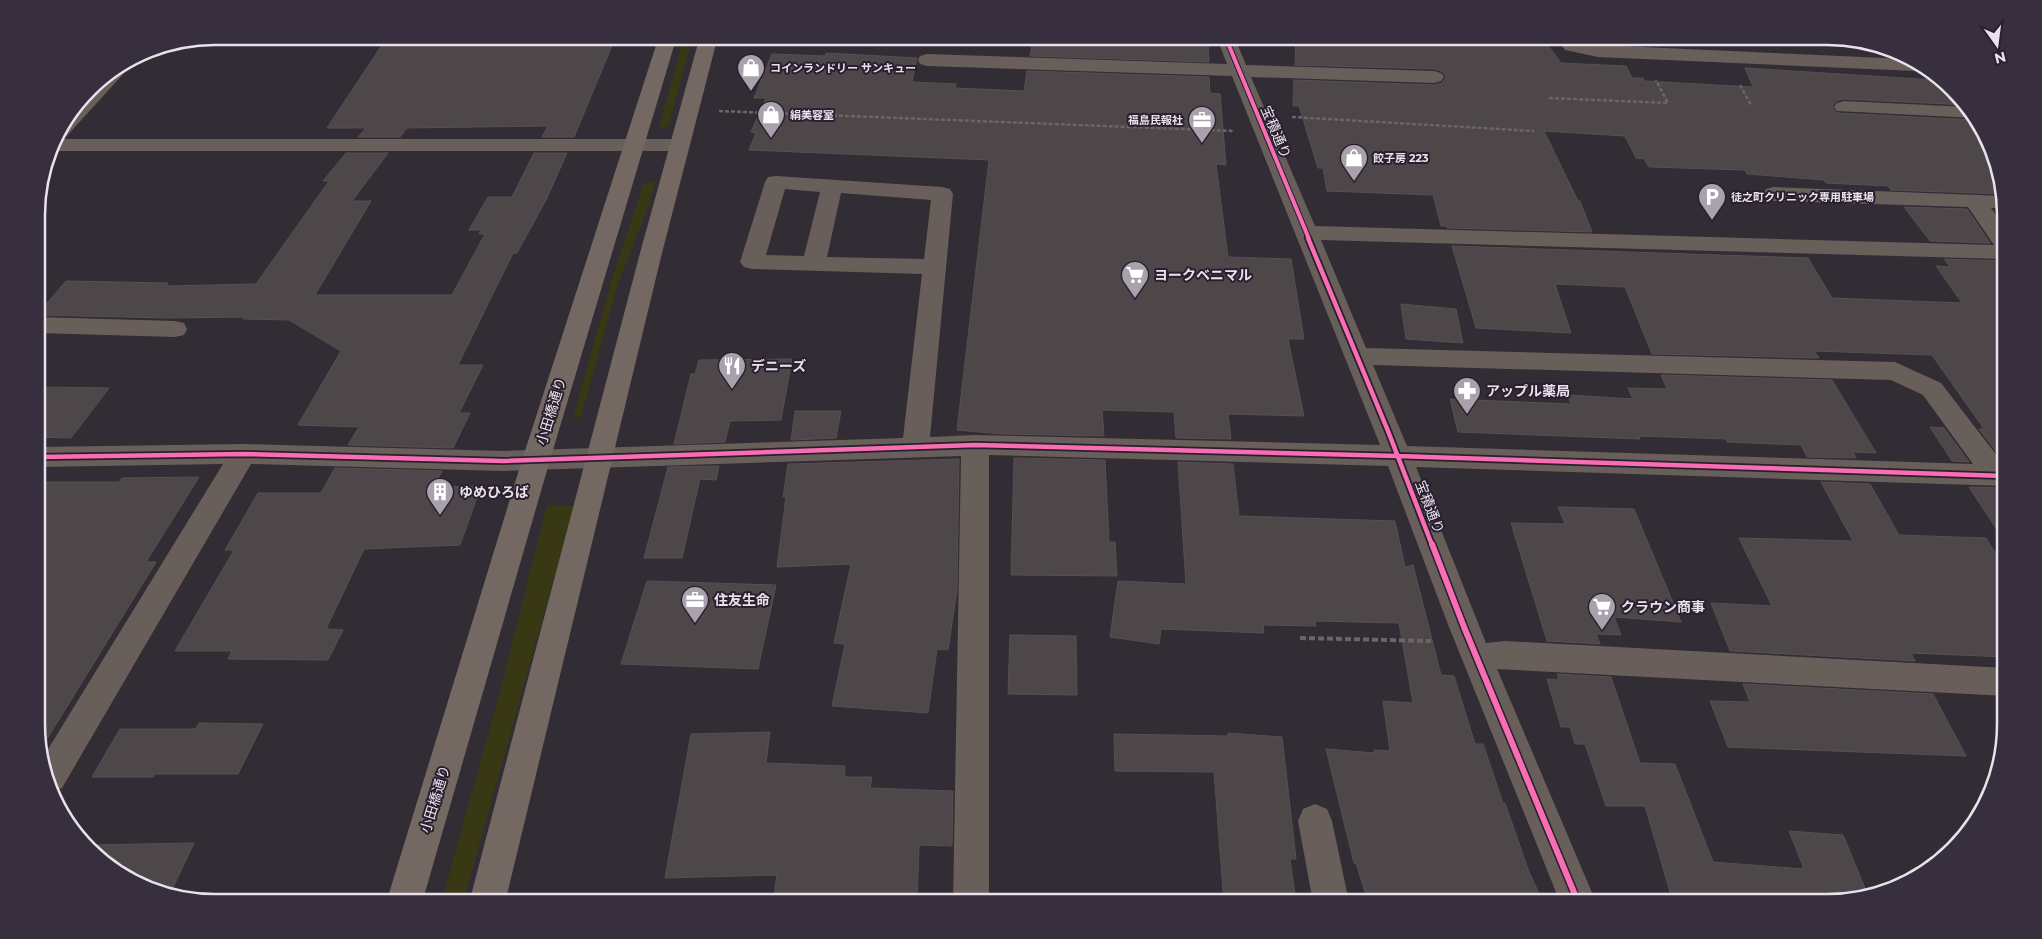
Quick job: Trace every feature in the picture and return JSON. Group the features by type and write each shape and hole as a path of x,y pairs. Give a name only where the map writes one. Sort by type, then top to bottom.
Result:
{"main road":[{"name":"小田橋通り","path":"407,894 536,460 665,45"},
{"path":"489,894 679,145 707,45"}],"street":[{"name":"宝積通り","path":"1229,45 1398,456 1464,627 1575,894"},
{"path":"1571,45 1598,51 1905,65"},
{"path":"927,60 1434,77"},
{"path":"1844,107 1963,113"},
{"path":"60,145 679,145"},
{"path":"915,447 942,194 776,182 752,262 934,268"},
{"path":"814,264 832,186"},
{"path":"1774,194 1996,202"},
{"path":"1974,201 1997,232"},
{"path":"1306,233 1997,252"},
{"path":"45,325 175,329"},
{"path":"1357,356 1895,371 1932,389 1997,471"},
{"path":"971,894 975,445"},
{"path":"45,458 243,454 536,460 975,445 1398,456 1997,476"},
{"path":"53,773 243,454"},
{"path":"1477,657 1505,655 1997,682"},
{"path":"1315,821 1329,894"}],"path":[{"path":"1549,98 1668,103 1641,53"},
{"path":"710,110 1236,132"},
{"path":"1287,117 1534,131"},
{"path":"1300,638 1453,641 1464,627"}],"shaded area":[{"path":"682,45 691,45 668,127 659,128"},
{"path":"652,181 655,183 648,208 618,284 581,417 573,417 611,282 643,186 645,183"},
{"path":"547,506 574,506 466,894 444,894 497,702"}],"building":[{"path":"382,45 612,45 574,137 542,137 548,126 407,128 400,137 358,137 366,128 327,128"},
{"path":"1032,45 1208,45 1209,62 1030,56"},
{"path":"1296,45 1548,45 1561,63 1626,66 1632,78 1643,78 1644,81 1753,87 1745,68 1931,80 1956,104 1844,99 1836,101 1832,107 1837,113 1967,120 1984,150 1996,194 1891,190 1888,186 1826,183 1824,180 1747,174 1745,170 1649,167 1644,159 1636,158 1625,136 1544,131 1578,201 1580,201 1592,232 1447,228 1446,226 1441,226 1433,195 1327,191 1323,168 1318,168 1299,106 1293,106 1294,80 1434,85 1442,83 1446,77 1442,71 1434,69 1295,65"},
{"path":"826,53 917,58 912,82 956,84 955,88 1024,91 1027,71 1209,77 1210,93 1220,94 1226,165 1216,164 1228,257 1291,259 1304,339 1288,339 1304,416 1228,414 1231,439 1176,438 1174,412 1102,410 1104,436 1002,434 957,430 989,160 749,150 756,133 751,132 766,98 754,98 772,54 825,56"},
{"path":"346,153 388,153 352,201 371,201 315,295 452,295 485,234 479,234 481,230 469,230 488,197 512,197 534,153 567,153 546,200 517,253 513,253 458,365 483,365 459,413 470,413 453,448 348,445 359,427 298,425 341,351 289,320 243,319 244,317 168,318 45,315 45,306 66,281 168,283 166,286 256,284 329,181 323,181"},
{"path":"1904,207 1967,209 1990,243 1930,241"},
{"path":"1452,246 1808,258 1832,298 1962,303 1936,266 1950,267 1944,259 1997,261 1997,453 1979,429 1984,429 1932,355 1814,351 1819,358 1652,354 1625,287 1555,284 1571,333 1476,328"},
{"path":"1401,304 1456,309 1463,343 1406,339"},
{"path":"792,359 781,420 730,421 725,442 674,444 691,374 695,374 699,360"},
{"path":"1661,375 1832,380 1876,453 1853,452 1856,458 1807,457 1801,445 1727,442 1726,439 1639,436 1640,439 1458,432 1450,399 1571,404 1568,395 1633,399 1628,388 1667,389"},
{"path":"45,387 109,388 71,438 45,437"},
{"path":"795,411 841,411 836,438 791,440"},
{"path":"1930,427 1944,428 1969,462 1952,461"},
{"path":"1014,458 1105,460 1109,542 1115,542 1117,576 1011,575"},
{"path":"959,459 957,590 948,650 937,649 928,713 832,706 845,644 834,643 851,564 777,567 786,497 783,497 788,464"},
{"path":"1178,462 1233,464 1239,516 1395,521 1405,567 1413,565 1441,675 1454,676 1475,744 1483,744 1503,803 1505,803 1529,872 1539,894 1366,894 1356,863 1354,863 1326,749 1375,753 1374,750 1390,751 1383,701 1413,703 1399,623 1315,621 1316,626 1263,625 1264,633 1161,629 1159,644 1110,637 1118,581 1186,584"},
{"path":"719,466 716,480 700,479 682,558 644,558 668,467"},
{"path":"335,468 442,471 434,487 481,486 460,545 364,549 326,629 343,630 328,660 228,659 232,651 175,651 234,550 225,550 258,493 321,493"},
{"path":"199,477 146,562 156,562 46,741 45,482 119,482 122,478"},
{"path":"1821,482 1870,484 1899,535 1986,538 1997,556 1997,657 1911,653 1915,661 1730,651 1711,603 1772,606 1739,538 1853,541"},
{"path":"1969,487 1997,488 1997,530"},
{"path":"1558,507 1634,509 1681,622 1614,617 1621,635 1596,634 1600,644 1547,641 1511,523 1565,524"},
{"path":"647,581 776,585 758,669 621,664"},
{"path":"1010,635 1076,636 1077,695 1008,694"},
{"path":"1557,674 1611,677 1640,763 1675,764 1713,862 1804,869 1789,831 1843,835 1866,889 1838,894 1671,894 1645,806 1606,806 1585,744 1575,744 1570,727 1561,727 1547,679 1559,680"},
{"path":"1743,684 1933,694 1966,756 1728,747 1710,701 1750,702"},
{"path":"199,723 263,724 238,774 155,774 153,777 92,777 120,729 196,729"},
{"path":"770,732 766,763 845,766 844,777 872,777 870,788 953,791 952,846 919,845 917,894 774,894 777,875 665,878 691,734"},
{"path":"1228,733 1282,737 1296,859 1290,859 1295,894 1223,894 1214,772 1115,771 1114,734 1228,736"},
{"path":"194,843 173,888 150,881 130,871 111,859 96,845"}],"cycle path":[{"path":"1229,45 1388,431 1464,627 1575,894"},
{"path":"45,457 243,454 503,461 975,445 1398,456 1997,476"}],"place":[{"name":"コインランドリー サンキュー","path":"751,92"},
{"name":"絹美容室","path":"771,139"},
{"name":"福島民報社","path":"1202,144"},
{"name":"餃子房 223","path":"1354,182"},
{"name":"徒之町クリニック専用駐車場","path":"1712,221"},
{"name":"ヨークベニマル","path":"1135,299"},
{"name":"デニーズ","path":"732,390"},
{"name":"アップル薬局","path":"1467,415"},
{"name":"ゆめひろば","path":"440,516"},
{"name":"住友生命","path":"695,624"},
{"name":"クラウン商事","path":"1602,631"}]}
